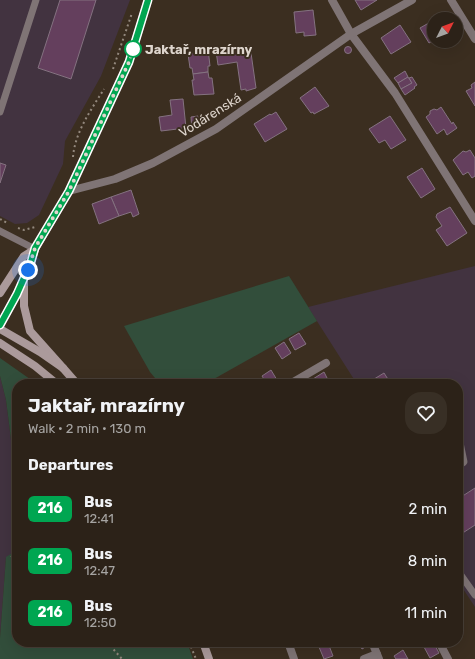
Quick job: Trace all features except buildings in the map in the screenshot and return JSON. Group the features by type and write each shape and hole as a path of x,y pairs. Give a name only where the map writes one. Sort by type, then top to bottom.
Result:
{"street":[{"path":"0,325 9,311 31,262 35,248 69,191 129,62 148,0"},
{"path":"332,0 351,34 395,93 475,221"},
{"name":"Vodárenská","path":"69,191 116,179 153,163 216,129 351,34 412,0"},
{"path":"451,0 475,38"},
{"path":"0,293 24,256 35,248"},
{"path":"24,277 24,306 30,330 73,379"},
{"path":"0,329 40,352 63,368"},
{"path":"0,343 35,366 51,379"},
{"path":"299,379 326,363"},
{"path":"204,647 209,659"},
{"path":"290,647 294,659"},
{"path":"442,647 448,659"},
{"path":"364,659 378,656"}],"lane":[{"path":"0,112 36,0"},
{"path":"0,231 35,248"},
{"path":"463,578 475,595"}],"path":[{"path":"112,74 134,7"},
{"path":"72,158 74,146 86,119 106,87"},
{"path":"0,219 24,230 35,227 39,224"},
{"path":"111,647 122,659"},
{"path":"191,647 196,659"}],"shaded area":[{"path":"0,0 130,0 101,76 65,141 63,164 39,215 27,223 15,224 0,216"},
{"path":"475,266 475,607 463,589 463,379 354,379 308,307"},
{"path":"0,376 6,400 12,447 12,554 6,558 0,638"}],"green space":[{"path":"289,276 317,321 214,379 156,379 150,372 124,326"},
{"path":"0,358 30,379 12,379 12,447 6,400 0,376"},
{"path":"12,553 12,647 189,647 193,659 0,659 0,638 6,557"}],"bus line":[{"name":"216","path":"0,325 17,294 31,262 35,248 69,191 129,62 148,0"}],"place":[{"name":"Jaktař, mrazírny","path":"133,49"}],"route":[{"path":"28,270 35,248 69,191 129,62 133,49"}]}
